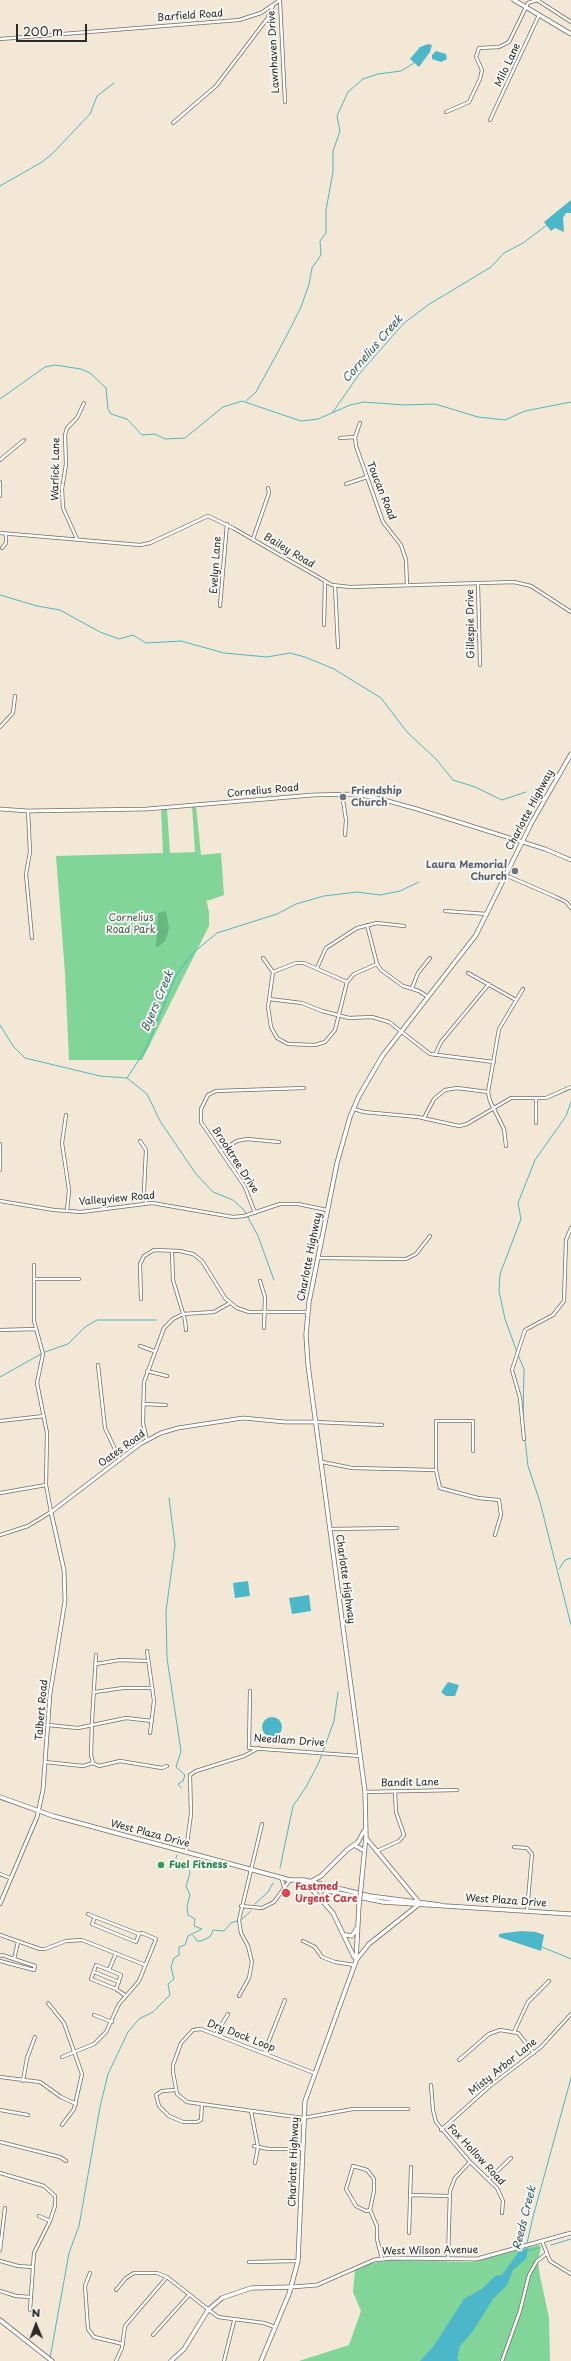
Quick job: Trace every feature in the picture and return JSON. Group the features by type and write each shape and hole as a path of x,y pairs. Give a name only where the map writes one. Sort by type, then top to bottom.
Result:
{"main road":[{"path":"514,0 571,34"},
{"name":"Charlotte Highway","path":"364,1852 364,1792 361,1756 306,1340 307,1312 317,1258 343,1140 354,1109 370,1075 400,1031 467,948 487,914 522,842 571,754"},
{"name":"West Plaza Drive","path":"0,1796 38,1812 298,1881 328,1891 368,1900 571,1914"},
{"path":"355,1961 345,1935 333,1913 308,1884 321,1876 347,1850 360,1841 365,1829"},
{"name":"Charlotte Highway","path":"355,1961 366,1836 365,1829"},
{"path":"355,1961 368,1944 408,1915 419,1903 366,1836"},
{"path":"354,1845 364,1852 368,1849 376,1850"},
{"path":"321,1876 324,1886"},
{"name":"West Plaza Drive","path":"308,1884 405,1902"},
{"path":"323,1900 324,1895 328,1891"},
{"path":"408,1915 405,1902 409,1898 411,1891"},
{"name":"Charlotte Highway","path":"261,2361 292,2287 298,2261 303,2118 305,2101 355,1961 358,1939 358,1920"},
{"path":"345,1935 352,1936 357,1928"},
{"path":"358,1939 360,1943 368,1944"},
{"path":"171,2361 184,2349 208,2310 222,2298 242,2289 292,2287"},
{"path":"0,2320 52,2361"}],"street":[{"name":"Barfield Road","path":"0,39 239,20 261,13 274,6 280,0"},
{"name":"Lawnhaven Drive","path":"280,0 285,102"},
{"path":"446,112 466,104 478,85 482,74 476,57 479,48 506,44 528,3 537,0 571,22"},
{"path":"172,123 216,86 267,19 274,6"},
{"name":"Milo Lane","path":"490,120 540,15"},
{"name":"Warlick Lane","path":"78,539 63,508 62,489 66,464 65,435 67,428 77,418 84,402"},
{"path":"340,438 355,437 360,423"},
{"name":"Toucan Road","path":"355,437 383,522 402,545 406,560 407,584"},
{"path":"0,460 24,440"},
{"path":"346,484 367,477"},
{"path":"0,482 0,496"},
{"path":"253,539 269,493 268,488"},
{"name":"Bailey Road","path":"0,533 140,545 150,543 208,516 227,524 325,582 335,585 478,584 514,582 531,586 571,612"},
{"name":"Evelyn Lane","path":"220,606 227,524"},
{"path":"2,548 6,543 6,534"},
{"path":"324,625 325,582"},
{"name":"Gillespie Drive","path":"478,584 480,665"},
{"path":"335,585 338,647"},
{"path":"0,727 13,713 15,696"},
{"path":"342,794 346,820 345,835"},
{"name":"Cornelius Road","path":"0,809 28,811 165,808 342,794 377,798 554,852 571,860"},
{"path":"28,811 30,852 26,874 32,938"},
{"path":"505,875 566,902 571,908"},
{"path":"445,911 487,914"},
{"path":"317,968 326,948 357,928 382,923 404,926"},
{"path":"367,925 377,964 397,983 412,988 428,997"},
{"path":"263,958 273,972 269,999 269,1016 274,1034 288,1044 315,1045 325,1042 335,1030 347,982 354,974 377,964"},
{"path":"412,988 418,973 430,958"},
{"path":"273,972 296,963 304,963 347,982"},
{"path":"468,973 516,1000"},
{"path":"435,1055 441,1042 489,984"},
{"path":"506,1146 504,1129 493,1108 488,1092 499,1028 523,989"},
{"path":"269,999 302,1003 349,1018 372,1017 389,1022 425,1052 435,1055 494,1062"},
{"path":"354,1109 424,1118 459,1126 511,1098 536,1099 550,1097 571,1087"},
{"name":"Brooktree Drive","path":"255,1213 245,1187 201,1122 201,1109 208,1095 216,1091 304,1088"},
{"path":"424,1118 434,1100 444,1090 456,1088 488,1092"},
{"path":"536,1099 536,1123"},
{"path":"66,1115 62,1143 68,1190 68,1211"},
{"path":"220,1151 237,1141 247,1139 279,1142"},
{"path":"140,1141 146,1150 144,1191 146,1203"},
{"path":"0,1144 0,1170"},
{"name":"Valleyview Road","path":"0,1201 68,1211 89,1211 146,1203 169,1204 221,1217 244,1216 280,1204 289,1203 327,1210"},
{"path":"524,1439 520,1398 512,1370 525,1330 553,1315 564,1301 566,1240 571,1228"},
{"path":"317,1258 406,1259 416,1254 430,1236"},
{"path":"141,1299 140,1267 142,1258 151,1251 186,1252 202,1261 230,1303 242,1310 265,1312 307,1312"},
{"path":"172,1251 173,1280 186,1330"},
{"path":"34,1265 36,1329 42,1348 37,1383 47,1434 46,1485 51,1512"},
{"path":"34,1279 79,1279"},
{"path":"260,1282 264,1292 264,1328"},
{"path":"147,1440 143,1423 144,1382 154,1351 166,1326 183,1314 218,1311 230,1303"},
{"path":"0,1330 36,1329"},
{"path":"140,1346 154,1351"},
{"path":"98,1365 105,1428 120,1460"},
{"path":"147,1371 167,1376"},
{"path":"143,1404 166,1405"},
{"path":"0,1421 44,1416"},
{"name":"Oates Road","path":"0,1535 28,1526 51,1512 147,1440 178,1428 243,1418 285,1422 316,1422"},
{"path":"473,1451 473,1421 436,1421 436,1470 440,1488 478,1498 499,1500 501,1515 495,1535"},
{"path":"316,1422 382,1425"},
{"path":"322,1462 352,1468 436,1470"},
{"path":"0,1493 46,1485"},
{"name":"Talbert Road","path":"0,1904 38,1812 45,1762 50,1694 65,1600 64,1570 51,1512"},
{"path":"330,1529 398,1528"},
{"path":"146,1651 154,1701 150,1733"},
{"path":"93,1763 92,1725 96,1655"},
{"path":"96,1664 120,1660 148,1660"},
{"path":"95,1692 123,1688 152,1688"},
{"name":"Needlam Drive","path":"250,1691 249,1748 361,1756"},
{"path":"48,1725 78,1728 126,1718 152,1721"},
{"path":"186,1851 191,1814 190,1775 196,1770 244,1756 260,1748"},
{"path":"45,1762 83,1766 93,1763 99,1766 122,1761 162,1768 168,1766"},
{"name":"Bandit Lane","path":"364,1792 457,1790"},
{"path":"376,1850 399,1841 404,1835 396,1810 395,1792"},
{"path":"238,1996 249,1978 252,1962 248,1946 239,1927 241,1906 262,1824"},
{"path":"514,1847 527,1848 532,1854 527,1911"},
{"path":"0,1874 10,1878"},
{"path":"281,1877 284,1888"},
{"path":"241,1906 262,1908 274,1902 290,1880"},
{"path":"62,2057 87,2048 100,2039 112,2022 119,2004 139,1981 156,1939 88,1914"},
{"path":"95,1917 92,1924 136,1942 139,1934"},
{"path":"0,1935 43,1949 66,1941 76,1940 116,1953 145,1965"},
{"path":"303,1940 315,1947 322,1957 335,1962 355,1961"},
{"path":"14,1959 18,1942"},
{"path":"109,1970 116,1953"},
{"path":"0,1956 2,1955 35,1966 34,1970 0,1961"},
{"path":"116,1989 121,1975 96,1966 91,1979 116,1989 126,1996"},
{"path":"94,1972 118,1982"},
{"path":"514,2032 528,2002 549,1981"},
{"path":"264,2053 285,2000"},
{"path":"48,2003 64,2023 82,2074 76,2104 71,2115 62,2125"},
{"path":"216,2034 228,2014"},
{"name":"Misty Arbor Lane","path":"441,2130 490,2086 534,2053 571,2014"},
{"path":"94,2015 112,2022"},
{"name":"Dry Dock Loop","path":"175,2090 173,2065 181,2043 193,2030 201,2029 314,2073"},
{"path":"459,2060 493,2032 507,2030 514,2032 523,2038 534,2053"},
{"path":"23,2081 27,2058 35,2037"},
{"path":"0,2077 44,2084 61,2097 76,2104"},
{"name":"Fox Hollow Road","path":"431,2085 434,2116 441,2130 470,2162 489,2179 501,2194 502,2213"},
{"path":"202,2104 201,2120 197,2122 183,2122 169,2116 159,2106 156,2095 162,2090 175,2090 182,2100 303,2118 364,2108 408,2109"},
{"path":"0,2110 28,2115"},
{"path":"251,2111 258,2147 255,2163"},
{"path":"0,2142 60,2157 66,2162"},
{"path":"254,2146 302,2149"},
{"path":"489,2179 511,2158"},
{"path":"448,2259 449,2196 455,2178 470,2162"},
{"path":"370,2210 366,2211 356,2206 346,2189 353,2166 367,2170 374,2178 374,2191 370,2210 377,2226 377,2239 382,2259"},
{"path":"409,2233 411,2167"},
{"path":"0,2173 44,2186 52,2191 56,2200 50,2221 36,2248 30,2310"},
{"path":"410,2195 449,2196"},
{"path":"0,2250 5,2208"},
{"path":"39,2216 50,2221"},
{"name":"West Wilson Avenue","path":"292,2287 314,2286 366,2263 382,2259 477,2259 571,2232"},
{"path":"542,2241 546,2254 554,2264 571,2274"},
{"path":"502,2361 520,2311 529,2275 537,2261 546,2254"},
{"path":"0,2260 18,2266 33,2267"},
{"path":"249,2262 298,2261"},
{"path":"90,2273 85,2286 88,2329 94,2337 123,2344"},
{"path":"116,2290 126,2278 134,2273 157,2273 167,2277 218,2317 258,2322 275,2327"},
{"path":"116,2361 123,2344 125,2326 167,2277"},
{"path":"0,2291 16,2296 31,2297"},
{"path":"153,2335 189,2295"},
{"path":"224,2361 234,2320"}],"green space":[{"name":"Cornelius Road Park","path":"192,806 196,806 201,855 221,853 224,895 207,901 206,899 209,912 209,926 142,1060 69,1060 65,973 56,856 163,853 161,808 167,809 170,853 195,852"},
{"path":"166,911 169,928 167,936 164,942 156,948 158,913"},
{"path":"538,2245 541,2246 538,2262 549,2318 550,2361 299,2361 349,2345 361,2311 353,2292 355,2270 367,2264 390,2260 472,2262"}],"water":[{"path":"428,44 432,45 430,52 419,67 410,59 420,47"},
{"path":"436,51 446,54 447,59 441,62 432,59 432,55"},
{"path":"571,200 571,213 566,213 563,218 564,232 555,228 551,231 544,222"},
{"path":"248,1581 250,1596 235,1598 233,1583"},
{"path":"309,1595 311,1611 292,1614 289,1598"},
{"path":"448,1682 459,1685 455,1696 446,1696 441,1692"},
{"path":"272,1717 279,1720 282,1727 279,1734 272,1737 265,1734 262,1727 265,1720"},
{"path":"521,1931 536,1932 544,1935 541,1951 499,1937 499,1934"},
{"path":"528,2248 526,2259 513,2270 507,2285 493,2299 473,2331 460,2346 457,2358 459,2361 420,2361 433,2347 464,2299 482,2289 495,2276 502,2275 520,2250"}],"waterway":[{"path":"246,401 256,392 286,337 301,307 309,284 312,268 321,255 320,241 326,233 326,210 333,172 333,151 340,131 337,116 348,92 363,79 378,74 401,71 414,63"},
{"path":"0,186 42,162 52,154 90,114 97,96 114,83"},
{"name":"Cornelius Creek","path":"333,412 360,373 404,323 428,305 491,267 504,253 523,243 547,225"},
{"name":"Cornelius Creek","path":"0,399 45,367 55,365 81,369 90,373 106,388 108,409 111,414 127,419 142,435 155,434 165,439 185,438 223,407 242,401 301,421 318,419 350,405 364,402 404,405 435,404 478,417 505,420 525,411 571,402"},
{"path":"0,595 37,606 60,610 100,632 119,639 133,635 146,643 181,641 224,653 267,657 290,653 305,657 334,669 381,698 407,732 436,759 453,780 475,787 502,800 526,792"},
{"name":"Byers Creek","path":"127,1078 146,1049 176,975 193,953 217,933 277,914 296,904 324,896 357,892 380,895 400,891 419,882"},
{"name":"Byers Creek","path":"0,1025 13,1046 25,1058 100,1076 126,1078"},
{"path":"127,1078 147,1094 160,1121 196,1174 213,1192 233,1200 244,1210 258,1236 274,1280"},
{"path":"517,1352 505,1319 499,1291 500,1274 521,1219 518,1203 535,1160 566,1116 571,1102"},
{"path":"45,1352 68,1344 85,1327 97,1320 156,1320"},
{"path":"0,1377 41,1354"},
{"path":"518,1355 524,1369 523,1419"},
{"path":"525,1440 528,1466 540,1502 571,1625"},
{"path":"169,1498 175,1545 166,1611 167,1658 181,1751 176,1767 185,1775 183,1781 178,1784 181,1788"},
{"path":"559,1569 565,1560 571,1558"},
{"path":"280,1868 293,1806 306,1787 319,1762 334,1721 338,1692"},
{"path":"50,2358 69,2253 79,2226 100,2107 108,2074 128,2032 139,2019 153,2012 170,1995 168,1984 174,1979 171,1967 174,1958 179,1955 179,1947 185,1945 188,1936 202,1929 194,1926 195,1919 188,1915 187,1906 190,1895 186,1886 190,1873 187,1865 175,1861 177,1855"},
{"path":"255,1904 268,1892 273,1883"},
{"path":"242,1919 251,1911"},
{"path":"193,1935 197,1941 201,1941 210,1937 213,1930 224,1931 231,1923 237,1921"},
{"path":"542,1947 571,1959"},
{"name":"Reeds Creek","path":"527,2243 571,2078"},
{"path":"551,2245 571,2239"},
{"path":"527,2251 538,2248"}],"place":[{"name":"Friendship Church","path":"343,797"},
{"name":"Laura Memorial Church","path":"515,871"},
{"name":"Fuel Fitness","path":"161,1865"},
{"name":"Fastmed Urgent Care","path":"286,1893"}]}
